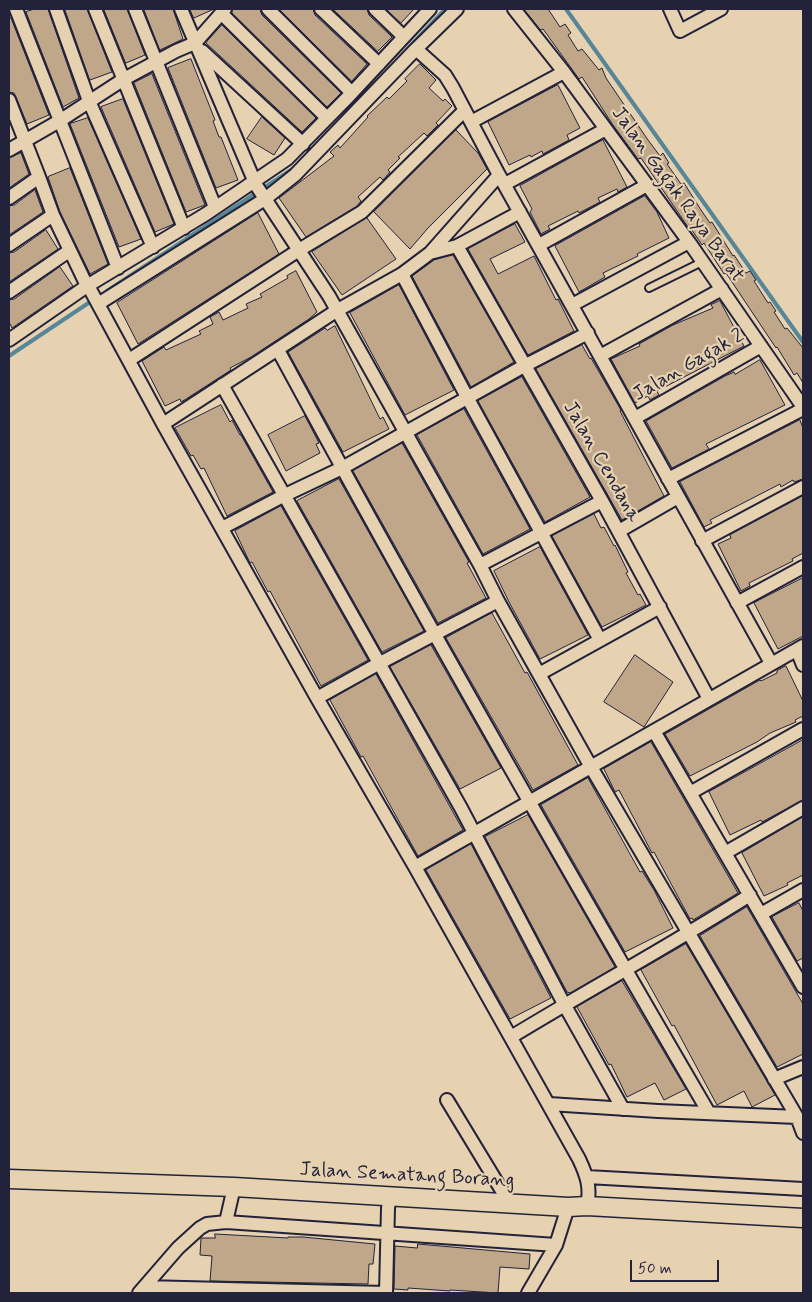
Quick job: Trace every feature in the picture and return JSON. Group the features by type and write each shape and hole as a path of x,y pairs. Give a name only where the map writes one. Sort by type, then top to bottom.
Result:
{"street":[{"path":"16,9 118,268"},
{"path":"56,9 90,101 153,247"},
{"path":"95,9 184,228"},
{"path":"135,9 215,207"},
{"path":"181,9 259,190 329,296 591,767 797,1117 803,1133"},
{"path":"268,9 352,93"},
{"path":"321,9 379,64"},
{"path":"375,9 403,36"},
{"path":"9,339 93,296 259,190 430,9"},
{"path":"93,296 118,268 215,207 295,175 457,9"},
{"name":"Jalan Gagak Raya Barat","path":"514,9 564,72 689,242 803,408"},
{"path":"670,9 680,31 720,9"},
{"path":"9,150 61,120 124,79 157,61 197,45 223,11 327,118"},
{"path":"197,45 303,144"},
{"path":"416,49 445,75 771,663"},
{"path":"129,360 369,207 468,116 564,72"},
{"path":"9,100 53,215 69,251 163,424 317,698 549,1104 587,1177 589,1195 587,1206"},
{"path":"163,424 336,311 402,274 430,253 502,180 606,129"},
{"path":"9,198 40,177"},
{"path":"538,245 647,185"},
{"path":"430,253 457,246 520,212"},
{"path":"9,245 53,215"},
{"path":"572,305 689,242"},
{"name":"Jalan Cendana","path":"457,246 619,531 709,699"},
{"path":"9,292 69,251"},
{"path":"402,274 600,640"},
{"path":"600,356 722,289"},
{"path":"222,528 342,468 405,434 467,397 588,333"},
{"name":"Jalan Gagak 2","path":"635,418 761,346"},
{"path":"278,350 528,802 709,1113"},
{"path":"222,385 474,833 564,1004 623,1109"},
{"path":"668,479 803,408"},
{"path":"702,541 803,487"},
{"path":"619,531 678,497"},
{"path":"480,565 602,501"},
{"path":"737,604 803,567"},
{"path":"317,698 498,601"},
{"path":"539,674 660,607"},
{"path":"415,867 800,648 803,665"},
{"path":"690,793 803,729"},
{"path":"654,730 750,896 798,968 803,987"},
{"path":"725,853 803,808"},
{"path":"761,914 803,890"},
{"path":"511,1037 564,1004 689,934 750,896"},
{"path":"774,1079 803,1067"},
{"path":"447,1100 510,1204"},
{"path":"549,1104 797,1117"},
{"path":"587,1177 803,1189"},
{"name":"Jalan Sematang Borang","path":"9,1179 389,1202 510,1204 567,1211 587,1206 803,1218"},
{"path":"227,1219 233,1194"},
{"path":"142,1290 386,1293 389,1202"},
{"path":"528,1293 556,1245 567,1211"},
{"path":"142,1290 178,1248 200,1228 207,1224 227,1219 387,1230 556,1245"}],"lane":[{"path":"650,288 702,262"}],"building":[{"path":"35,9 48,9 79,98 63,107 26,12"},
{"path":"65,9 87,9 112,72 90,80"},
{"path":"104,9 127,9 145,55 126,63"},
{"path":"144,9 173,9 183,39 160,50"},
{"path":"190,9 214,9 194,18"},
{"path":"233,9 260,9 262,15 341,93 327,107 232,13"},
{"path":"279,9 313,9 315,15 367,64 352,81"},
{"path":"333,9 367,9 369,15 392,37 378,51"},
{"path":"386,9 414,9 401,23"},
{"path":"524,9 548,9 560,27 565,24 571,33 568,35 578,51 582,49 599,70 602,68 606,78 648,140 660,156 663,153 669,163 667,164 681,184 684,183 710,223 712,222 733,256 746,273 750,271 756,280 754,281 768,303 770,302 776,311 774,312 785,329 787,328 803,348 803,383 797,373 794,375 777,347 704,243 702,245 690,230 641,158 638,159 613,125 582,77 579,79 543,29 541,30"},
{"path":"11,18 49,115 27,124 14,93 9,92 9,19"},
{"path":"222,25 316,118 302,132 206,43"},
{"path":"191,59 215,120 213,121 219,137 221,137 238,180 216,188 168,68"},
{"path":"420,64 436,80 429,88 443,101 445,99 452,106 427,136 424,133 398,157 400,158 388,170 390,172 383,180 380,177 358,197 361,201 357,206 306,237 279,198 334,156 330,152 338,145 340,148 367,116 387,97 389,99 407,81 405,79"},
{"path":"152,74 205,205 186,212 134,83"},
{"path":"558,85 580,128 567,135 569,140 543,154 542,151 509,165 488,122"},
{"path":"123,99 174,224 155,232 101,107"},
{"path":"262,117 285,138 274,155 247,139"},
{"path":"88,118 141,239 119,247 70,124"},
{"path":"456,130 478,153 487,169 428,228 410,249 374,212"},
{"path":"603,140 627,187 618,192 617,189 598,198 600,202 548,226 550,229 541,234 530,212 532,209 520,186"},
{"path":"21,153 29,174 9,188 9,158"},
{"path":"70,168 108,264 90,274 60,212 48,177"},
{"path":"35,190 43,212 9,235 9,206 14,205"},
{"path":"645,196 657,212 669,238 603,273 605,277 579,292 555,246"},
{"path":"258,213 279,254 138,344 117,303"},
{"path":"367,218 396,259 342,295 312,252"},
{"path":"515,224 525,242 490,259 498,274 534,256 574,331 528,355 468,249"},
{"path":"46,230 58,249 9,282 9,253 14,252"},
{"path":"453,255 514,362 471,387 412,276 434,260"},
{"path":"60,267 73,286 12,328 9,322 9,300 14,299"},
{"path":"296,271 317,312 186,399 181,402 180,399 165,406 142,361 164,347 166,350 201,334 199,331 213,324 210,317 219,312 223,320 248,308 246,304 262,297 260,294 288,278 287,276"},
{"path":"399,285 454,390 405,415 350,313"},
{"path":"720,301 744,346 657,391 659,395 650,400 648,396 635,403 611,359 640,346 639,344 673,325 713,308 711,305"},
{"path":"335,326 380,419 383,417 389,429 343,452 288,352 325,328 327,330"},
{"path":"582,345 621,410 664,496 622,520 536,369"},
{"path":"760,360 785,405 706,444 709,449 672,468 646,421 725,376 734,372 735,374"},
{"path":"522,377 590,497 545,522 478,401"},
{"path":"221,405 230,422 232,420 241,435 273,492 227,516 204,468 201,469 193,455 191,456 175,428"},
{"path":"464,409 530,529 483,554 417,435"},
{"path":"305,416 319,443 316,444 320,453 286,471 268,435"},
{"path":"800,420 803,428 803,479 794,482 793,480 781,487 780,484 710,520 712,523 704,527 680,482"},
{"path":"402,443 469,562 467,563 486,598 438,623 353,471"},
{"path":"339,479 424,631 382,652 297,501"},
{"path":"803,496 803,553 792,559 793,561 749,583 750,586 741,591 718,544 731,538 730,535"},
{"path":"281,506 368,660 321,686 270,591 268,592 252,562 250,563 235,531"},
{"path":"594,514 601,528 604,527 615,545 628,572 626,573 646,605 602,627 552,536"},
{"path":"540,547 588,635 540,659 494,571"},
{"path":"803,578 803,636 778,649 754,603"},
{"path":"492,613 578,765 533,790 446,638"},
{"path":"431,645 501,768 460,789 390,667"},
{"path":"635,655 673,682 644,727 604,702"},
{"path":"786,666 803,701 803,716 795,720 796,722 770,733 757,742 690,776 665,734 758,681 777,673 777,671"},
{"path":"376,674 463,830 418,856 330,700"},
{"path":"803,740 803,800 762,822 761,820 730,835 709,792"},
{"path":"651,742 738,893 693,920 692,918 690,919 654,852 652,853 619,790 615,792 604,769"},
{"path":"588,778 640,872 642,871 654,890 673,928 625,952 541,805"},
{"path":"528,815 615,967 570,993 567,992 485,837"},
{"path":"803,817 803,875 787,883 788,885 764,896 742,853"},
{"path":"471,844 551,998 510,1019 426,870"},
{"path":"799,903 803,911 803,958 797,961 772,917"},
{"path":"747,907 803,1004 803,1054 777,1067 700,936"},
{"path":"686,944 775,1095 752,1107 744,1091 717,1105 674,1025 672,1026 641,970"},
{"path":"622,981 686,1089 664,1100 655,1083 627,1097 611,1064 609,1065 577,1007"},
{"path":"215,1234 288,1238 303,1237 375,1244 373,1264 369,1264 368,1284 210,1281 212,1256 200,1255 201,1238 215,1238"},
{"path":"418,1244 530,1254 529,1269 500,1267 498,1293 408,1288 408,1290 394,1289 395,1246 417,1248"}],"waterway":[{"path":"385,73 445,9"},
{"path":"566,9 803,342"},
{"path":"107,291 294,168"},
{"path":"9,356 93,300"}]}
